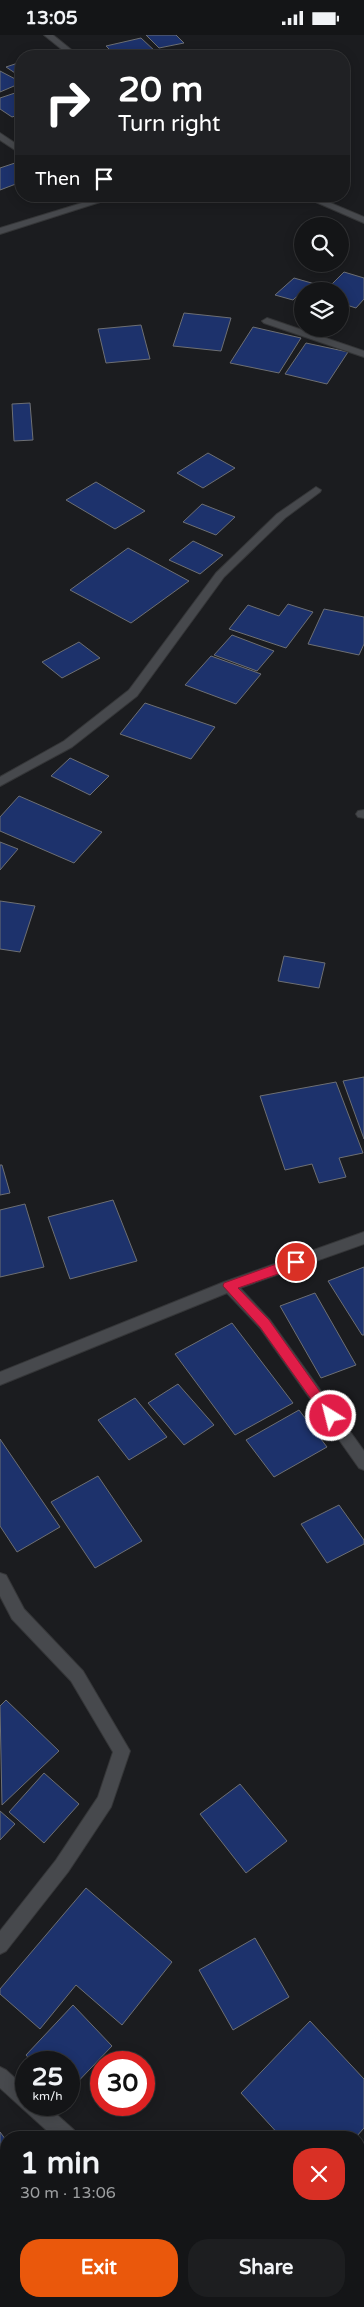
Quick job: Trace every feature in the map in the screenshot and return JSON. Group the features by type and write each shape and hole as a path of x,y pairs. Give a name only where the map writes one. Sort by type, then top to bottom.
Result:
{"street":[{"path":"48,35 67,50"},
{"path":"0,137 15,147"},
{"path":"0,231 97,202"},
{"path":"320,202 364,220"},
{"path":"267,321 364,354"},
{"path":"0,782 68,744 133,693 220,575 281,516 316,490"},
{"path":"0,1379 229,1286 364,1238"},
{"path":"229,1286 265,1324 364,1463"},
{"path":"0,1580 18,1614 77,1676 122,1751 105,1801 62,1866 0,1945"},
{"path":"0,2075 15,2089"},
{"path":"44,2116 60,2131"}],"building":[{"path":"146,35 176,35 184,43 159,48"},
{"path":"141,38 154,50 110,50 106,46"},
{"path":"15,64 15,73 6,67"},
{"path":"0,71 15,79 15,86 0,92"},
{"path":"15,93 15,116 12,117 0,109 0,98"},
{"path":"15,163 15,184 0,190 0,168"},
{"path":"344,272 364,278 364,299 356,308 349,306 349,282 334,282"},
{"path":"294,278 308,282 294,282 293,300 275,295"},
{"path":"184,313 231,318 221,351 173,346"},
{"path":"141,325 150,359 106,363 98,329"},
{"path":"253,327 301,338 279,373 230,363"},
{"path":"306,343 348,352 327,384 285,374"},
{"path":"30,403 33,440 14,441 12,404"},
{"path":"208,453 235,468 203,488 177,473"},
{"path":"96,482 145,511 115,529 66,500"},
{"path":"202,504 235,517 216,535 183,522"},
{"path":"193,541 223,555 200,574 169,560"},
{"path":"128,548 189,581 131,623 70,590"},
{"path":"288,604 313,612 286,648 229,629 248,605 279,616"},
{"path":"324,609 364,617 364,644 359,655 308,644"},
{"path":"232,635 274,651 257,671 214,655"},
{"path":"79,642 100,658 62,678 42,662"},
{"path":"211,656 261,674 236,704 185,685"},
{"path":"145,703 215,727 191,759 120,734"},
{"path":"70,758 109,776 90,795 51,776"},
{"path":"19,796 102,832 74,863 0,831 0,817"},
{"path":"0,842 18,849 0,870"},
{"path":"0,901 35,906 20,952 0,949"},
{"path":"284,956 325,963 319,988 278,981"},
{"path":"364,1077 364,1139 343,1081"},
{"path":"336,1082 363,1153 339,1158 346,1177 319,1183 312,1164 285,1170 260,1096"},
{"path":"0,1165 2,1165 10,1193 0,1195"},
{"path":"113,1200 137,1261 70,1279 48,1217"},
{"path":"25,1204 44,1267 0,1277 0,1210"},
{"path":"364,1267 364,1335 362,1335 328,1281"},
{"path":"315,1293 356,1365 321,1378 280,1306"},
{"path":"232,1323 293,1403 235,1435 175,1354"},
{"path":"178,1384 214,1425 184,1445 148,1403"},
{"path":"135,1398 167,1437 129,1460 98,1420"},
{"path":"299,1410 327,1447 274,1477 246,1440"},
{"path":"0,1439 60,1527 17,1552 0,1526"},
{"path":"98,1476 142,1541 95,1568 51,1502"},
{"path":"339,1505 364,1540 364,1544 327,1563 301,1524"},
{"path":"6,1700 59,1751 2,1805 0,1706"},
{"path":"44,1773 79,1804 44,1843 9,1812"},
{"path":"240,1784 287,1841 246,1873 200,1814"},
{"path":"0,1811 15,1824 0,1840"},
{"path":"86,1888 172,1962 122,2025 76,1985 40,2029 0,1994 0,1989"},
{"path":"255,1938 289,1997 233,2030 199,1970"},
{"path":"73,2005 112,2046 107,2051 90,2051 90,2069 80,2079 80,2051 30,2051"},
{"path":"310,2021 364,2079 364,2128 361,2131 276,2131 241,2093"}],"route":[{"path":"296,1262 229,1286 265,1324 331,1416"}]}
